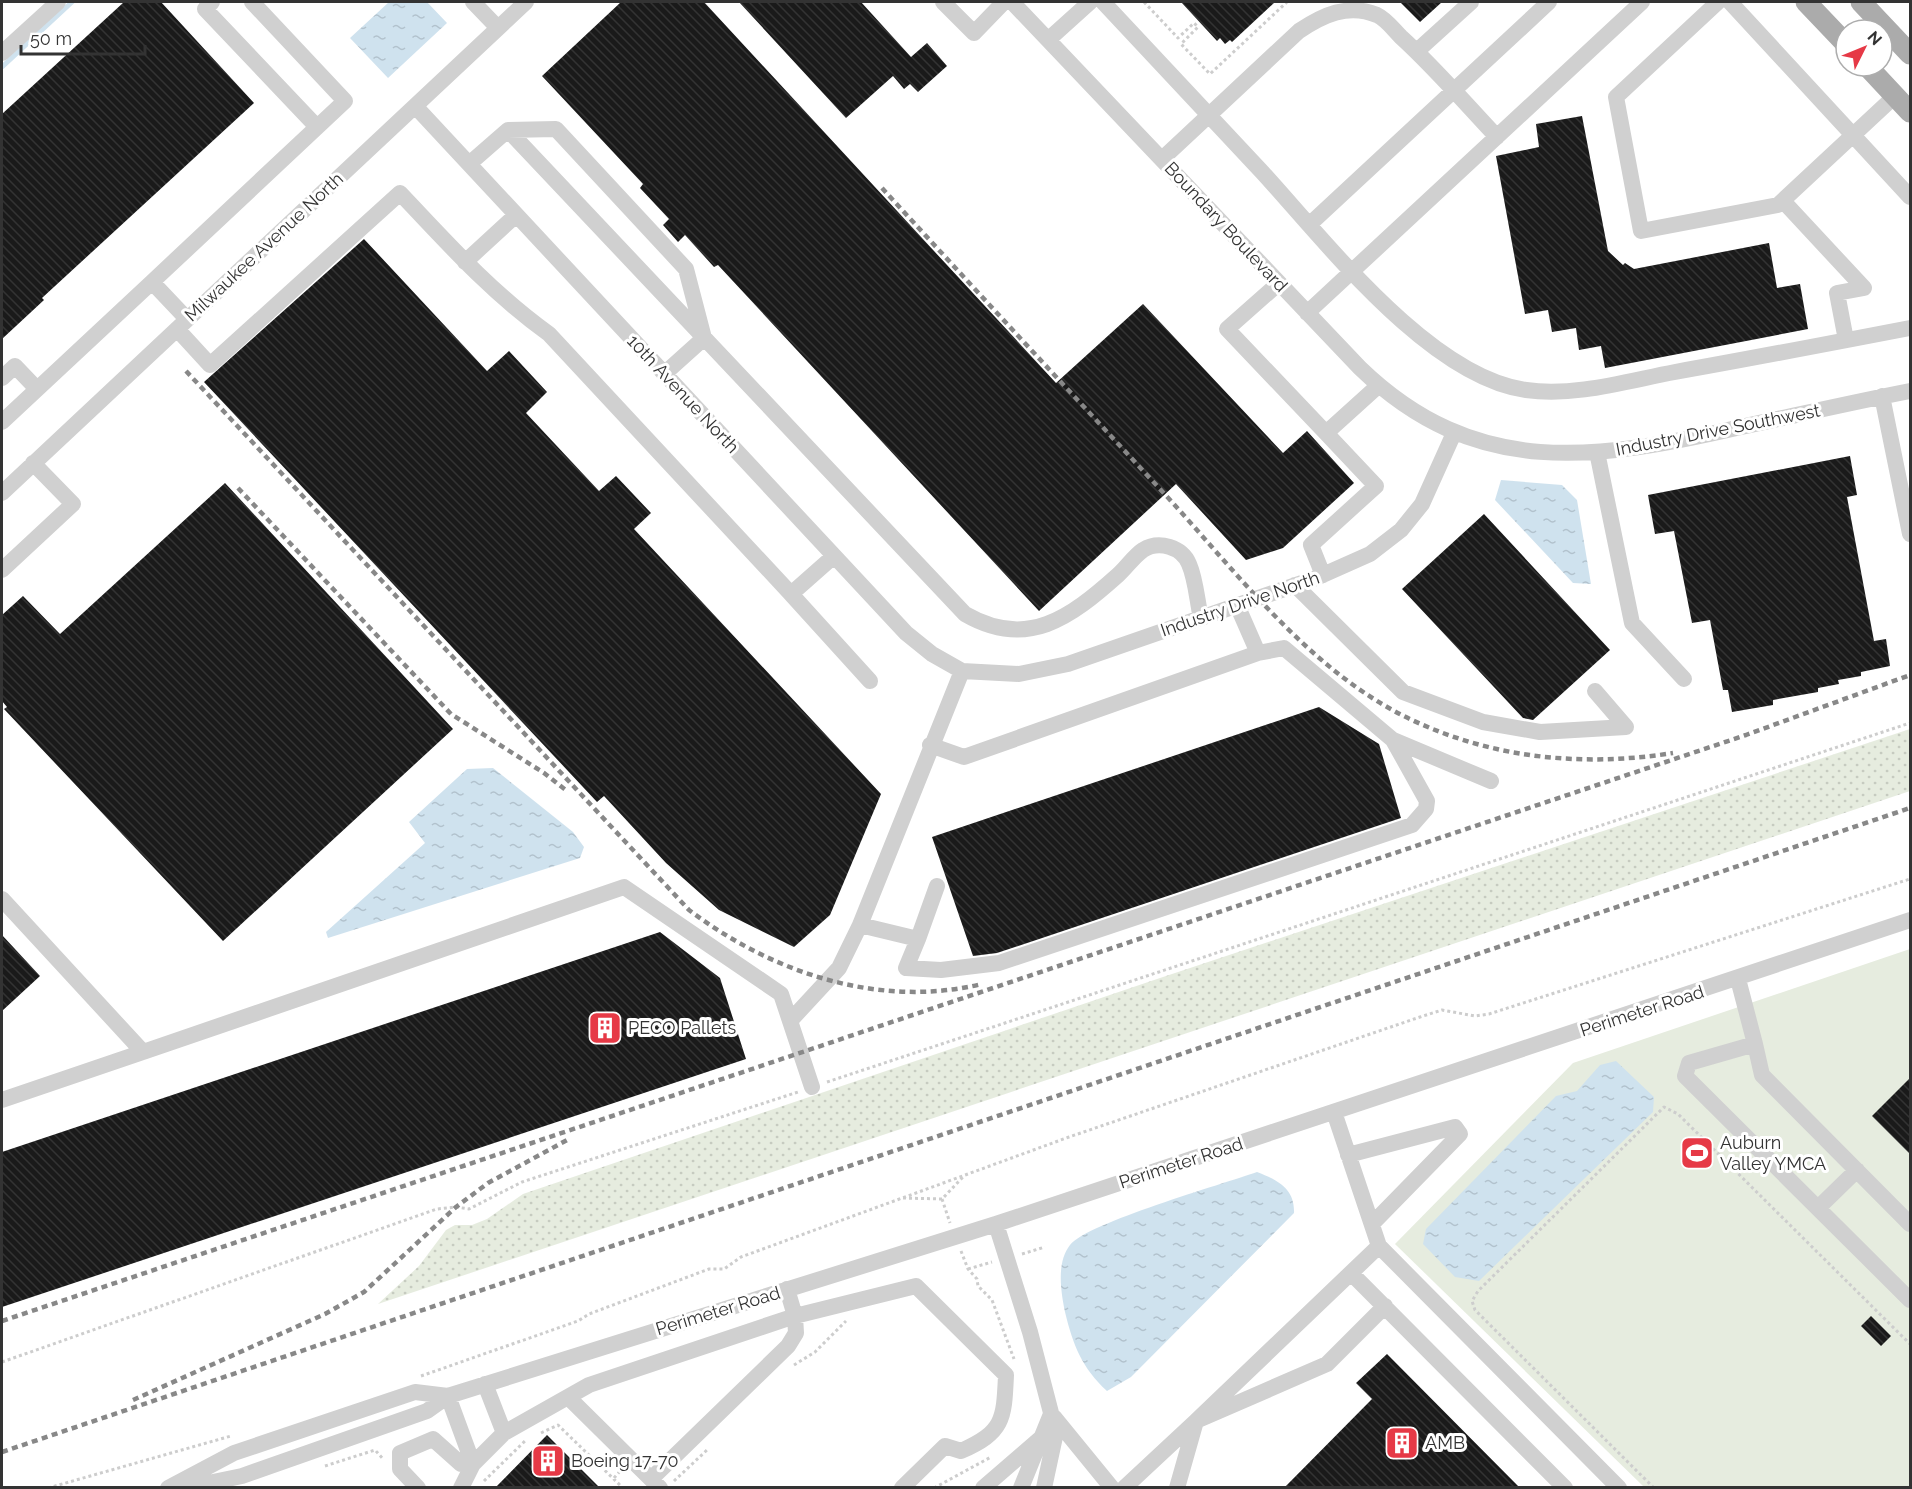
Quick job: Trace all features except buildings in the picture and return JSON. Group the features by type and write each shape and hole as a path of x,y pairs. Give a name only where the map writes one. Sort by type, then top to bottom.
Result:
{"main road":[{"path":"1806,2 1834,31"},
{"path":"1861,2 1911,54"},
{"path":"1878,78 1911,112"}],"street":[{"path":"2,53 58,2"},
{"path":"212,2 205,9 317,127"},
{"path":"2,422 345,101 252,2"},
{"path":"473,2 498,28"},
{"name":"Milwaukee Avenue North","path":"2,493 526,2"},
{"path":"944,2 974,33 1004,2"},
{"name":"Boundary Boulevard","path":"1012,2 1378,386 1424,419 1454,433"},
{"path":"1049,39 1090,2"},
{"path":"1103,2 1353,271 1419,336 1464,368 1493,381 1524,390 1545,392 1599,387 1911,328"},
{"path":"1417,51 1471,2"},
{"path":"1310,224 1549,2"},
{"path":"1307,314 1642,2"},
{"path":"1718,2 1616,97 1641,231 1778,205 1895,96"},
{"path":"1730,2 1911,197"},
{"path":"1162,159 1299,31 1328,14 1358,10 1377,15 1417,51 1497,137"},
{"name":"10th Avenue North","path":"415,106 917,644 962,671"},
{"path":"469,164 508,129 556,129 686,269 704,338"},
{"path":"508,129 965,614 986,626 1009,632 1033,630 1055,621 1093,597 1137,555 1155,545 1175,549 1189,564 1201,618"},
{"path":"152,282 210,365 400,193 465,262 527,318 549,334 870,681"},
{"path":"1783,201 1864,288 1837,293 1846,340"},
{"path":"465,262 516,215"},
{"path":"1279,283 1227,329 1376,486 1311,545 1323,575"},
{"path":"664,374 704,338"},
{"path":"2,378 15,366 37,389"},
{"path":"1326,433 1378,386"},
{"name":"Industry Drive Southwest","path":"1454,433 1503,448 1532,452 1565,454 1597,452 1709,435 1911,391"},
{"path":"1882,396 1911,534"},
{"name":"Industry Drive North","path":"962,671 1019,674 1050,669 1323,575 1370,554 1413,516 1430,490 1454,433"},
{"path":"1597,452 1632,623 1684,679"},
{"path":"2,570 72,504 33,463"},
{"path":"791,594 834,556"},
{"path":"1295,585 1403,692 1483,722 1540,732 1626,727 1595,691"},
{"path":"1237,605 1258,653"},
{"path":"930,745 964,757 1258,653 1284,648 1393,740 1491,781"},
{"path":"790,1021 839,968 860,926 930,745 962,671"},
{"path":"937,886 906,968 941,970 999,963 1412,825 1426,809 1427,801 1393,740"},
{"path":"2,1100 624,887 781,994 812,1087"},
{"path":"2,899 143,1052"},
{"name":"Perimeter Road","path":"184,1488 242,1476 427,1411 448,1396 996,1224 1911,920"},
{"path":"860,926 918,939"},
{"path":"1738,979 1762,1075 1911,1224"},
{"path":"1755,1044 1689,1063 1685,1076 1911,1300"},
{"path":"1334,1113 1379,1246 1619,1488"},
{"path":"1348,1155 1455,1127 1460,1134 1372,1224"},
{"path":"1818,1208 1857,1170"},
{"path":"996,1224 1051,1414 1056,1439 1044,1488"},
{"path":"1124,1488 1379,1246"},
{"path":"1351,1273 1565,1488"},
{"path":"461,1488 473,1464 504,1434 589,1385 795,1316 915,1286 1006,1375 1004,1409 996,1429 985,1441 961,1451 945,1446 903,1488"},
{"path":"568,1397 656,1483 788,1346 796,1333 795,1316 787,1289"},
{"path":"1196,1420 1328,1364 1385,1306"},
{"path":"485,1384 504,1434"},
{"name":"Perimeter Road","path":"168,1488 234,1453 415,1392 448,1396"},
{"path":"448,1396 473,1464"},
{"path":"1021,1488 1051,1414"},
{"path":"1051,1414 1112,1488"},
{"path":"1177,1488 1196,1420"},
{"path":"982,1486 1043,1437"},
{"path":"418,1488 400,1469 400,1453 433,1439 461,1464 473,1464"}],"path":[{"path":"1144,2 1178,38 1194,22 1198,27 1181,44 1210,74 1287,2"},
{"path":"2,1362 437,1209 456,1207 469,1209 522,1182 1911,723"},
{"path":"414,1378 578,1321 589,1314 709,1269 724,1269 741,1257 1158,1105 1420,1017 1442,1010 1475,1016 1489,1014 1911,879"},
{"path":"1654,1488 1475,1310 1473,1297 1664,1107 1678,1114 1911,1344"},
{"path":"902,1198 942,1199 964,1176"},
{"path":"942,1199 955,1237"},
{"path":"537,1435 558,1425 623,1488"},
{"path":"48,1488 227,1436 253,1439 255,1445"},
{"path":"479,1488 526,1440"}],"shaded area":[{"path":"1910,729 1910,791 378,1304 419,1266 446,1230 455,1225 472,1225 487,1219 523,1194 1160,978"},
{"name":"Auburn Valley YMCA","path":"1910,949 1910,1487 1644,1487 1395,1244 1573,1063"}],"water":[{"path":"389,2 427,2 447,23 388,78 350,38"},
{"path":"1501,480 1562,485 1577,500 1591,584 1573,583 1495,500"},
{"path":"493,768 573,832 584,847 580,858 328,938 326,932 425,843 409,822 467,769"},
{"path":"1616,1061 1654,1097 1653,1112 1479,1281 1455,1277 1423,1244 1426,1229 1556,1096 1577,1091 1600,1065"},
{"path":"1257,1172 1272,1178 1284,1187 1292,1198 1294,1213 1131,1377 1107,1391 1085,1365 1071,1335 1065,1312 1061,1269 1070,1245 1082,1236 1128,1215"}],"waterway":[{"path":"2,67 72,2"}],"railway":[{"path":"882,188 1253,593 1312,651 1376,701 1443,733 1475,744 1508,751 1573,759 1640,757 1673,753"},
{"path":"186,371 689,910 721,932 755,951 827,980 865,988 904,992 943,991 982,984"},
{"path":"238,488 451,714 544,773 567,791"},
{"path":"2,1321 1746,735 1910,675"},
{"path":"2,1452 1910,808"},
{"path":"133,1400 325,1314 364,1292 456,1207 488,1183 569,1139"}],"place":[{"name":"PECO Pallets","path":"605,1028"},
{"name":"Auburn Valley YMCA","path":"1697,1153"},
{"name":"AMB","path":"1402,1443"},
{"name":"Boeing 17-70","path":"548,1461"}]}
